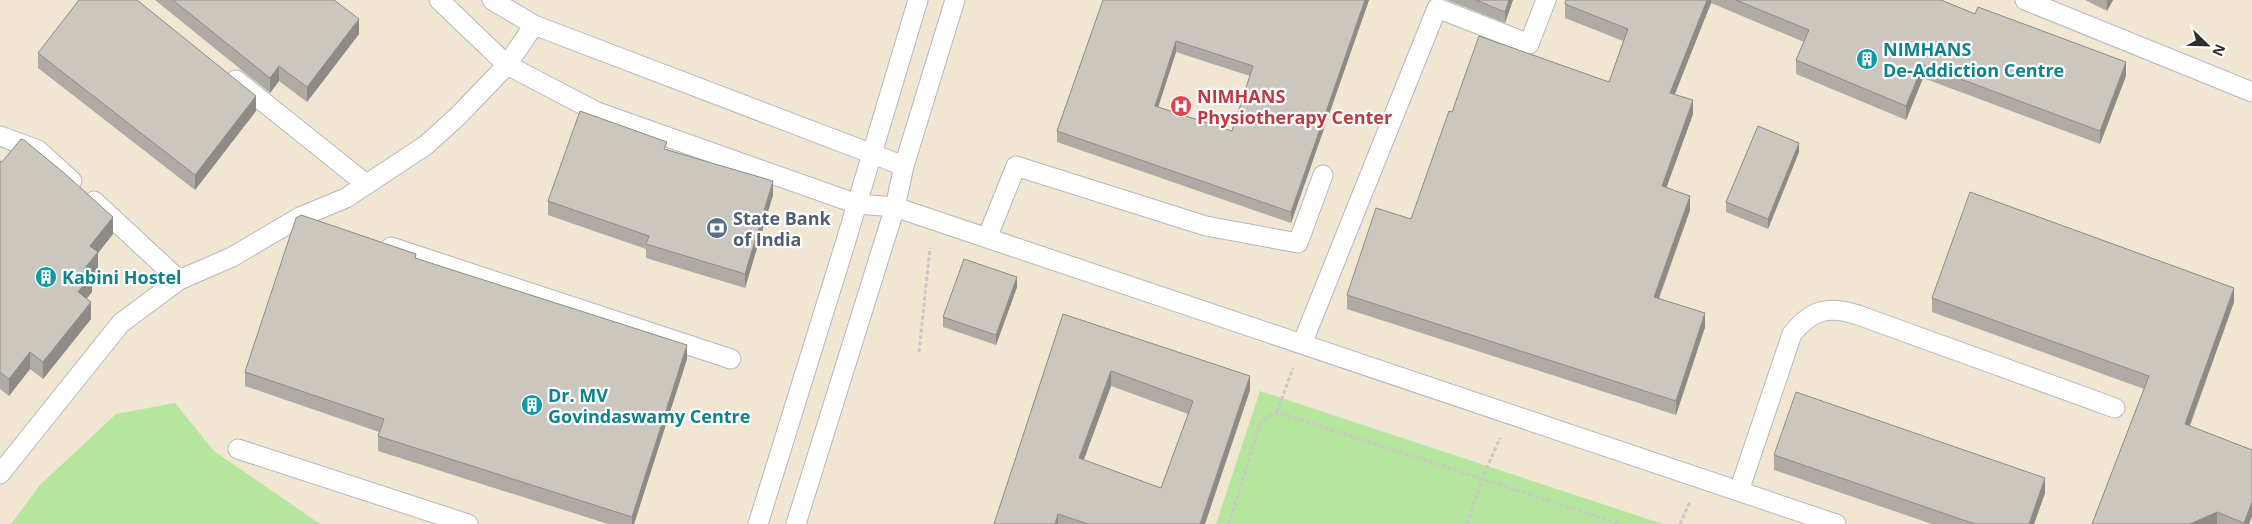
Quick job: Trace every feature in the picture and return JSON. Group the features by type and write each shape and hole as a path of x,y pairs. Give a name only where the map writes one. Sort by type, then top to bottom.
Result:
{"lane":[{"path":"439,0 507,66 597,112 857,204 895,207 1836,524"},
{"path":"492,0 534,25 904,166"},
{"path":"758,524 918,0"},
{"path":"796,524 895,207 904,166 956,0"},
{"path":"1302,344 1437,8 1529,44 1546,0"},
{"path":"2025,0 2252,92"},
{"path":"0,474 121,323 179,280 232,257 300,217 346,198 426,145 458,116 507,66 534,25"},
{"path":"220,67 366,184"},
{"path":"0,136 38,150 179,280"},
{"path":"987,238 1016,166 1206,226 1298,243 1323,175"},
{"path":"300,217 328,226"},
{"path":"375,242 731,359"},
{"path":"1739,491 1792,334 1801,323 1814,314 1828,310 1843,310 2115,408"},
{"path":"238,449 468,524"}],"path":[{"path":"919,352 933,220"},
{"path":"1229,524 1260,424 1267,417 1277,412 1302,344"},
{"path":"1277,412 1620,524"},
{"path":"1467,524 1482,479 1510,414"}],"shaded area":[{"path":"0,0 2252,0 2252,524 0,524"}],"green space":[{"path":"1260,391 1663,524 1216,524"},
{"path":"175,403 214,451 320,524 11,524 40,485 116,414"}],"building":[{"path":"79,0 137,0 256,96 195,175 38,53"},
{"path":"173,0 334,0 359,19 307,87 279,66 270,78"},
{"path":"1103,0 1365,0 1291,212 1057,131","holes":["1176,41 1253,66 1232,131 1155,106"]},
{"path":"1476,0 1509,0 1505,12"},
{"path":"1566,0 1707,0 1670,93 1693,100 1662,186 1690,196 1654,297 1705,313 1676,401 1347,295 1376,208 1411,219 1449,111 1452,112 1479,36 1609,82 1628,29 1565,4"},
{"path":"1736,0 1941,0 1975,14 1978,7 2126,62 2100,131 1923,65 1906,106 1796,60 1809,30"},
{"path":"580,111 667,142 664,149 773,181 745,274 646,244 649,236 548,201"},
{"path":"1758,126 1799,143 1768,219 1726,202"},
{"name":"Kabini Hostel","path":"21,139 63,172 113,217 90,246 98,252 84,269 92,275 78,292 91,302 43,362 30,352 9,379 0,372 0,161 2,162"},
{"path":"1970,192 2234,288 2185,424 2252,450 2252,502 2244,523 2217,512 2190,524 2092,524 2149,376 1932,298"},
{"name":"Dr. MV Govindaswamy Centre","path":"301,215 416,254 415,258 687,345 632,517 378,436 384,419 245,372 296,218"},
{"path":"964,259 1017,277 996,335 943,317"},
{"path":"1063,314 1250,376 1200,524 1088,524 1058,514 1055,524 994,524","holes":["1111,371 1193,401 1161,488 1079,458"]},
{"path":"1796,392 2045,478 2029,524 1975,524 1774,455"}],"place":[{"name":"NIMHANS De-Addiction Centre","path":"1867,59"},
{"name":"NIMHANS Physiotherapy Center","path":"1181,106"},
{"name":"State Bank of India","path":"717,228"},
{"name":"Kabini Hostel","path":"46,277"},
{"name":"Dr. MV Govindaswamy Centre","path":"532,405"}]}
